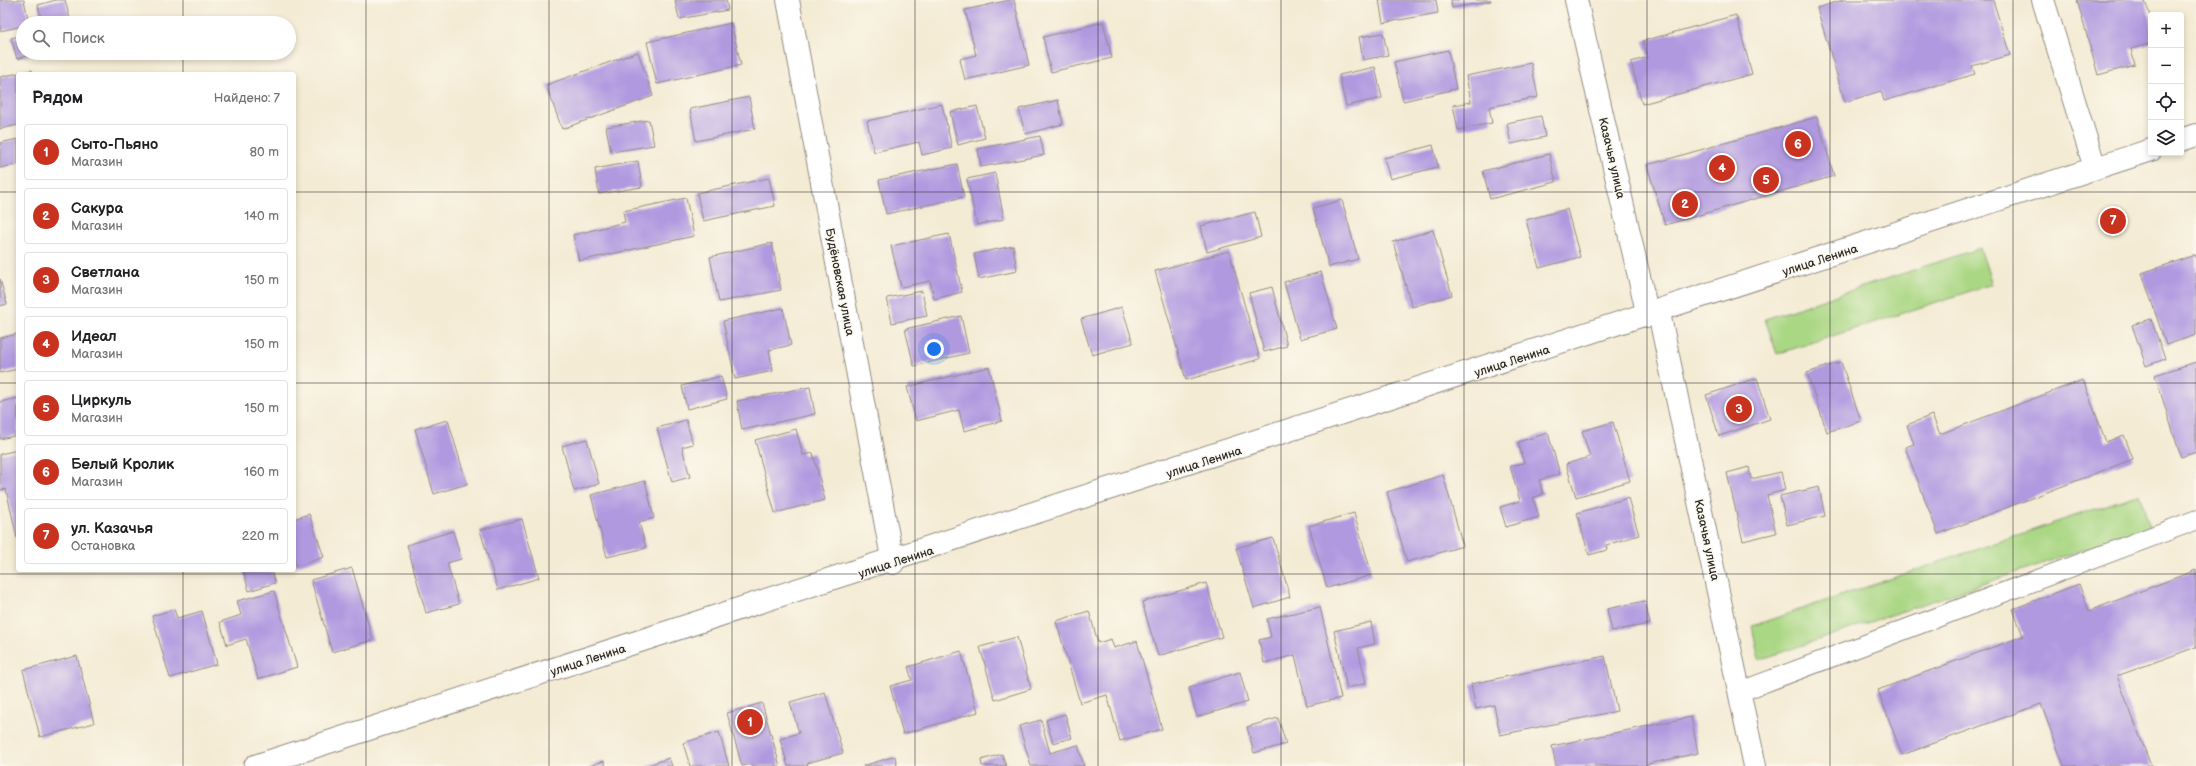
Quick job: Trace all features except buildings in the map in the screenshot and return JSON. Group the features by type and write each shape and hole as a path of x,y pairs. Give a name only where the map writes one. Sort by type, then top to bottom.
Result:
{"main road":[{"name":"Будёновская улица","path":"788,0 893,564"},
{"name":"Казачья улица","path":"1576,0 1653,315 1755,766"},
{"path":"2043,0 2095,168"},
{"path":"2184,139 2196,135"},
{"name":"улица Ленина","path":"255,766 893,564 2148,151"}],"lane":[{"path":"1739,692 2196,520"}],"green space":[{"path":"1980,248 1992,284 1777,354 1765,319"},
{"path":"2139,494 2150,527 1759,660 1752,626"}],"place":[{"name":"Белый Кролик","path":"1798,144"},
{"name":"Идеал","path":"1722,168"},
{"name":"Циркуль","path":"1766,180"},
{"name":"Сакура","path":"1685,204"},
{"name":"ул. Казачья","path":"2113,221"},
{"name":"Светлана","path":"1739,409"},
{"name":"Сыто-Пьяно","path":"750,722"}]}
